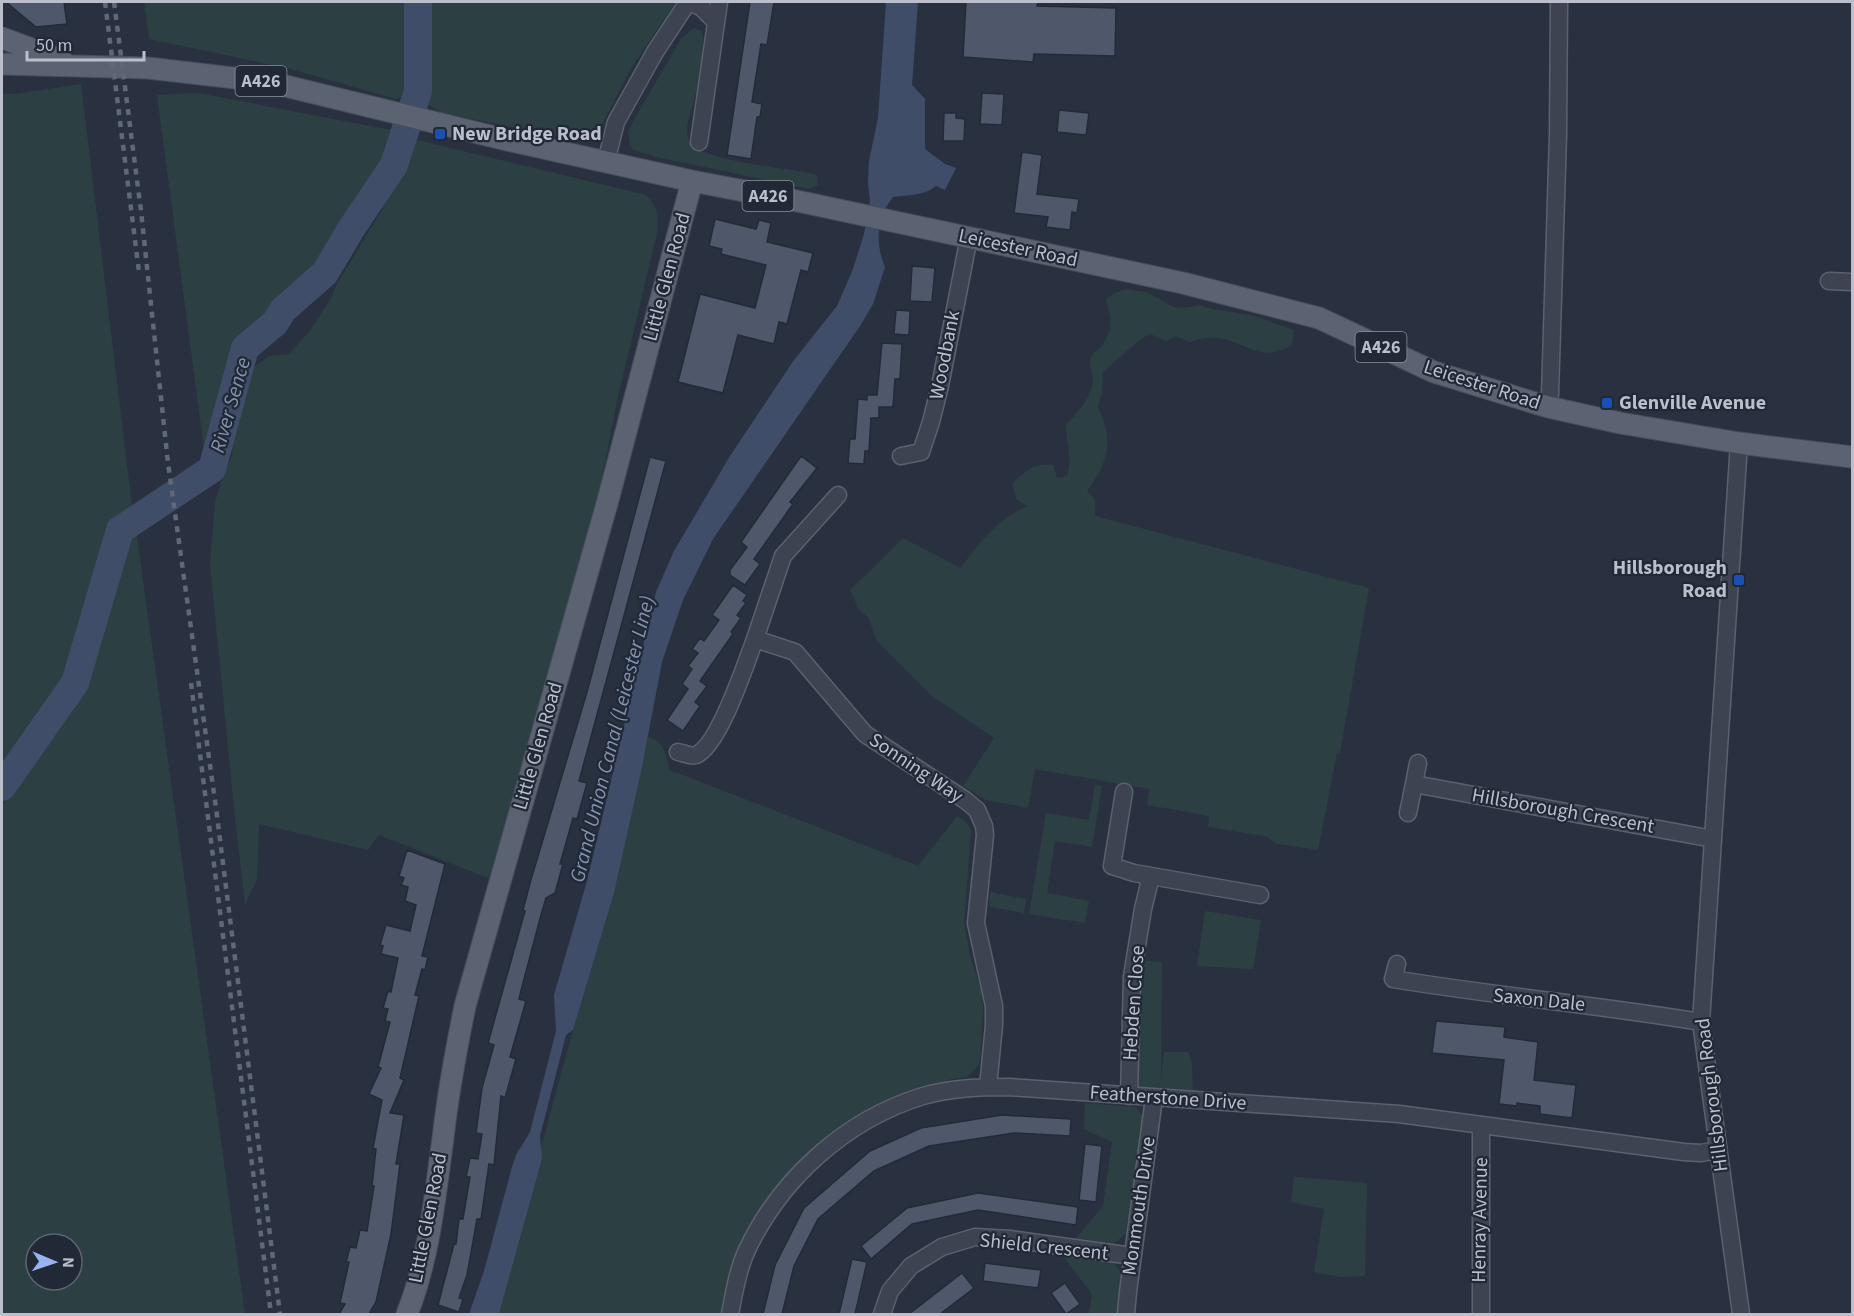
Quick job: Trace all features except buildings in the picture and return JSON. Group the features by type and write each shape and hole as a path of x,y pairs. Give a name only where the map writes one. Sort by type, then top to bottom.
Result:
{"main road":[{"name":"A426","path":"2,38 80,66"},
{"name":"A426","path":"2,64 148,68 269,82 692,181"},
{"name":"Leicester Road","path":"692,181 1183,283 1319,318 1434,372 1548,407 1620,423 1852,457"},
{"name":"Little Glen Road","path":"407,1314 424,1260 436,1196 452,1072 465,1006 604,511 692,181"}],"street":[{"path":"606,162 616,122 655,52 689,2 702,8 716,22"},
{"path":"699,142 696,115 719,2"},
{"path":"1548,407 1558,135 1559,2"},
{"name":"Woodbank","path":"901,456 921,452 931,422 969,237"},
{"path":"1829,281 1852,282"},
{"name":"Hillsborough Road","path":"1738,442 1701,1022 1741,1314"},
{"path":"678,752 693,756 698,754 707,747 718,732 755,639 783,556 838,495"},
{"name":"Sonning Way","path":"755,639 795,652 865,734 977,810 985,835 975,923 994,1006 988,1087"},
{"path":"1408,813 1418,763"},
{"name":"Hillsborough Crescent","path":"1414,784 1713,839"},
{"path":"1125,792 1112,866 1129,872 1260,895"},
{"name":"Hebden Close","path":"1129,1096 1132,976 1151,876"},
{"name":"Saxon Dale","path":"1397,964 1393,979 1480,993 1628,1010 1701,1022"},
{"name":"Featherstone Drive","path":"730,1314 736,1279 745,1253 760,1226 783,1192 822,1151 870,1119 893,1108 924,1096 953,1089 1009,1087 1399,1114 1684,1152 1701,1153 1718,1150"},
{"name":"Monmouth Drive","path":"1126,1314 1154,1098"},
{"name":"Henray Avenue","path":"1481,1125 1481,1314"},
{"name":"Shield Crescent","path":"882,1314 890,1291 911,1266 942,1247 975,1237 1010,1239 1132,1256"}],"green space":[{"path":"144,2 415,2 414,93 396,99 291,69 149,39"},
{"path":"427,2 676,2 631,68 595,138 578,141 444,113 426,104"},
{"path":"694,28 702,31 704,50 700,77 688,122 689,141 696,148 728,159 817,175 818,185 809,189 656,157 634,150 630,146 628,132 635,118 681,39"},
{"path":"81,84 132,506 110,549 92,607 81,660 2,782 2,94"},
{"path":"198,93 391,130 396,136 393,154 376,174 308,292 289,311 252,335 237,351 218,432 204,449 157,95"},
{"path":"417,140 646,195 653,204 658,217 657,233 617,401 601,483 488,878 379,835 368,850 259,824 257,879 245,905 210,565 215,502 232,456 237,404 253,368 269,356 289,354 309,332 382,210"},
{"path":"1125,289 1146,292 1174,307 1185,308 1199,305 1255,316 1294,330 1292,345 1271,352 1254,350 1218,338 1203,338 1189,342 1176,336 1166,341 1150,334 1138,341 1103,372 1102,393 1098,407 1106,431 1107,450 1100,470 1087,491 1095,500 1095,516 1369,588 1340,753 1337,753 1318,850 1274,843 1268,837 1208,827 1209,816 1147,805 1149,789 1035,769 1028,808 986,800 963,786 994,738 932,696 888,652 876,639 869,619 858,608 850,590 903,538 960,568 998,525 1028,506 1017,500 1012,484 1022,475 1035,466 1053,465 1057,478 1067,476 1069,457 1066,425 1079,410 1092,387 1090,364 1092,356 1104,342 1110,324 1105,300"},
{"path":"135,523 245,1314 2,1314 2,805 58,732 91,673 112,604 120,554 128,532"},
{"path":"648,737 658,741 661,745 670,770 918,866 957,816 965,821 971,830 964,923 983,1007 980,1062 967,1077 952,1079 890,1098 813,1148 756,1216 733,1272 724,1314 499,1314 542,1159 540,1151 573,1030 614,893"},
{"path":"1095,785 1102,786 1092,847 1055,841 1047,893 1089,901 1085,923 1029,914 1046,813 1089,820"},
{"path":"990,892 1026,899 1024,913 989,907"},
{"path":"1205,911 1261,920 1253,969 1197,966"},
{"path":"1134,960 1162,962 1161,1080 1164,1052 1188,1052 1192,1063 1193,1094 1129,1096"},
{"path":"1085,1103 1136,1107 1143,1117 1126,1233 1114,1244 1112,1260 1122,1274 1117,1314 1089,1314 1092,1294 1062,1255 1103,1206 1112,1142 1084,1129"},
{"path":"1294,1177 1367,1183 1365,1276 1341,1277 1314,1272 1324,1209 1291,1202"}],"water":[{"path":"886,2 918,2 912,85 925,99 925,149 945,164 956,168 945,190 936,186 921,193 893,197 887,205 879,231 880,249 885,267 873,304 713,539 683,600 662,662 614,893 573,1030 566,1035 540,1136 542,1159 499,1314 469,1314 484,1271 516,1155 530,1132 556,1031 554,995 587,881 656,592 674,551 730,456 794,360 837,306 853,269 864,234 870,201 869,161 878,118"}],"waterway":[{"name":"River Sence","path":"2,787 75,683 120,530 212,469 245,348 275,323 283,310 325,273 394,165 418,91 418,2"}],"railway":[{"path":"105,2 139,272"},
{"path":"114,2 141,211 168,463 216,808 280,1314"},
{"path":"191,683 271,1314"}],"place":[{"name":"New Bridge Road","path":"440,134"},
{"name":"Glenville Avenue","path":"1607,403"},
{"name":"Hillsborough Road","path":"1739,580"}],"water label":[{"name":"Grand Union Canal (Leicester Line)","path":"612,739"}]}
